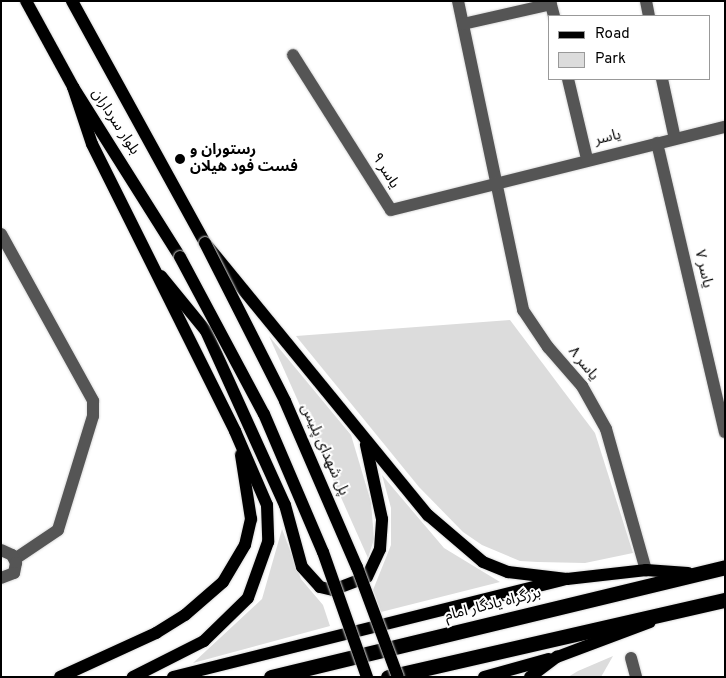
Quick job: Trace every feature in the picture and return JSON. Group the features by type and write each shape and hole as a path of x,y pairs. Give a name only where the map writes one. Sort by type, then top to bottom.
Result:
{"highway":[{"name":"بزرگراه یادگار امام","path":"270,677 725,567"},
{"path":"388,677 725,600"}],"main road":[{"name":"بلوار سرداران","path":"26,1 73,87 180,258 264,414 323,552 367,677"},
{"name":"بلوار سرداران","path":"72,1 204,243"},
{"path":"73,87 92,144 235,431 267,505 268,542 261,568 248,598 229,620 204,641 133,677"},
{"path":"204,243 364,440 428,515 483,562 508,572 566,579"},
{"name":"پل شهدای پلیس","path":"204,243 285,401 357,567 398,677"},
{"path":"152,267 206,331 285,505 302,567 320,587 333,590 367,577 380,549 382,519 364,440"},
{"path":"60,677 156,633 185,615 223,582 245,545 251,519 235,431"},
{"path":"174,677 566,579 646,570 698,574"},
{"path":"484,677 557,656 677,610"},
{"path":"530,677 557,656"}],"street":[{"name":"یاسر ۸","path":"458,1 499,180 523,310 582,386 606,429 646,570"},
{"path":"646,1 649,15"},
{"path":"463,24 552,7"},
{"name":"یاسر ۹","path":"292,55 391,210 499,180"},
{"path":"568,80 587,159"},
{"path":"662,80 675,139"},
{"name":"یاسر","path":"499,180 725,127"},
{"name":"یاسر ۷","path":"657,143 725,432"},
{"path":"1,234 93,401 93,416 58,530 15,559"},
{"path":"1,550 15,559"},
{"path":"1,578 14,573 15,559"},
{"path":"631,658 636,677"}],"green space":[{"path":"510,320 595,433 633,553 585,563 538,562 520,561 482,545 463,532 419,487 296,336"},
{"path":"269,336 351,435 371,502 374,539 368,558"},
{"path":"382,475 444,548 500,582 381,612 373,590 391,545 391,508"},
{"path":"282,529 301,579 323,605 330,626 193,663 262,599"},
{"path":"613,656 601,677 568,677 578,671"}],"place":[{"name":"رستوران و فست فود هیلان","path":"180,159"}]}
